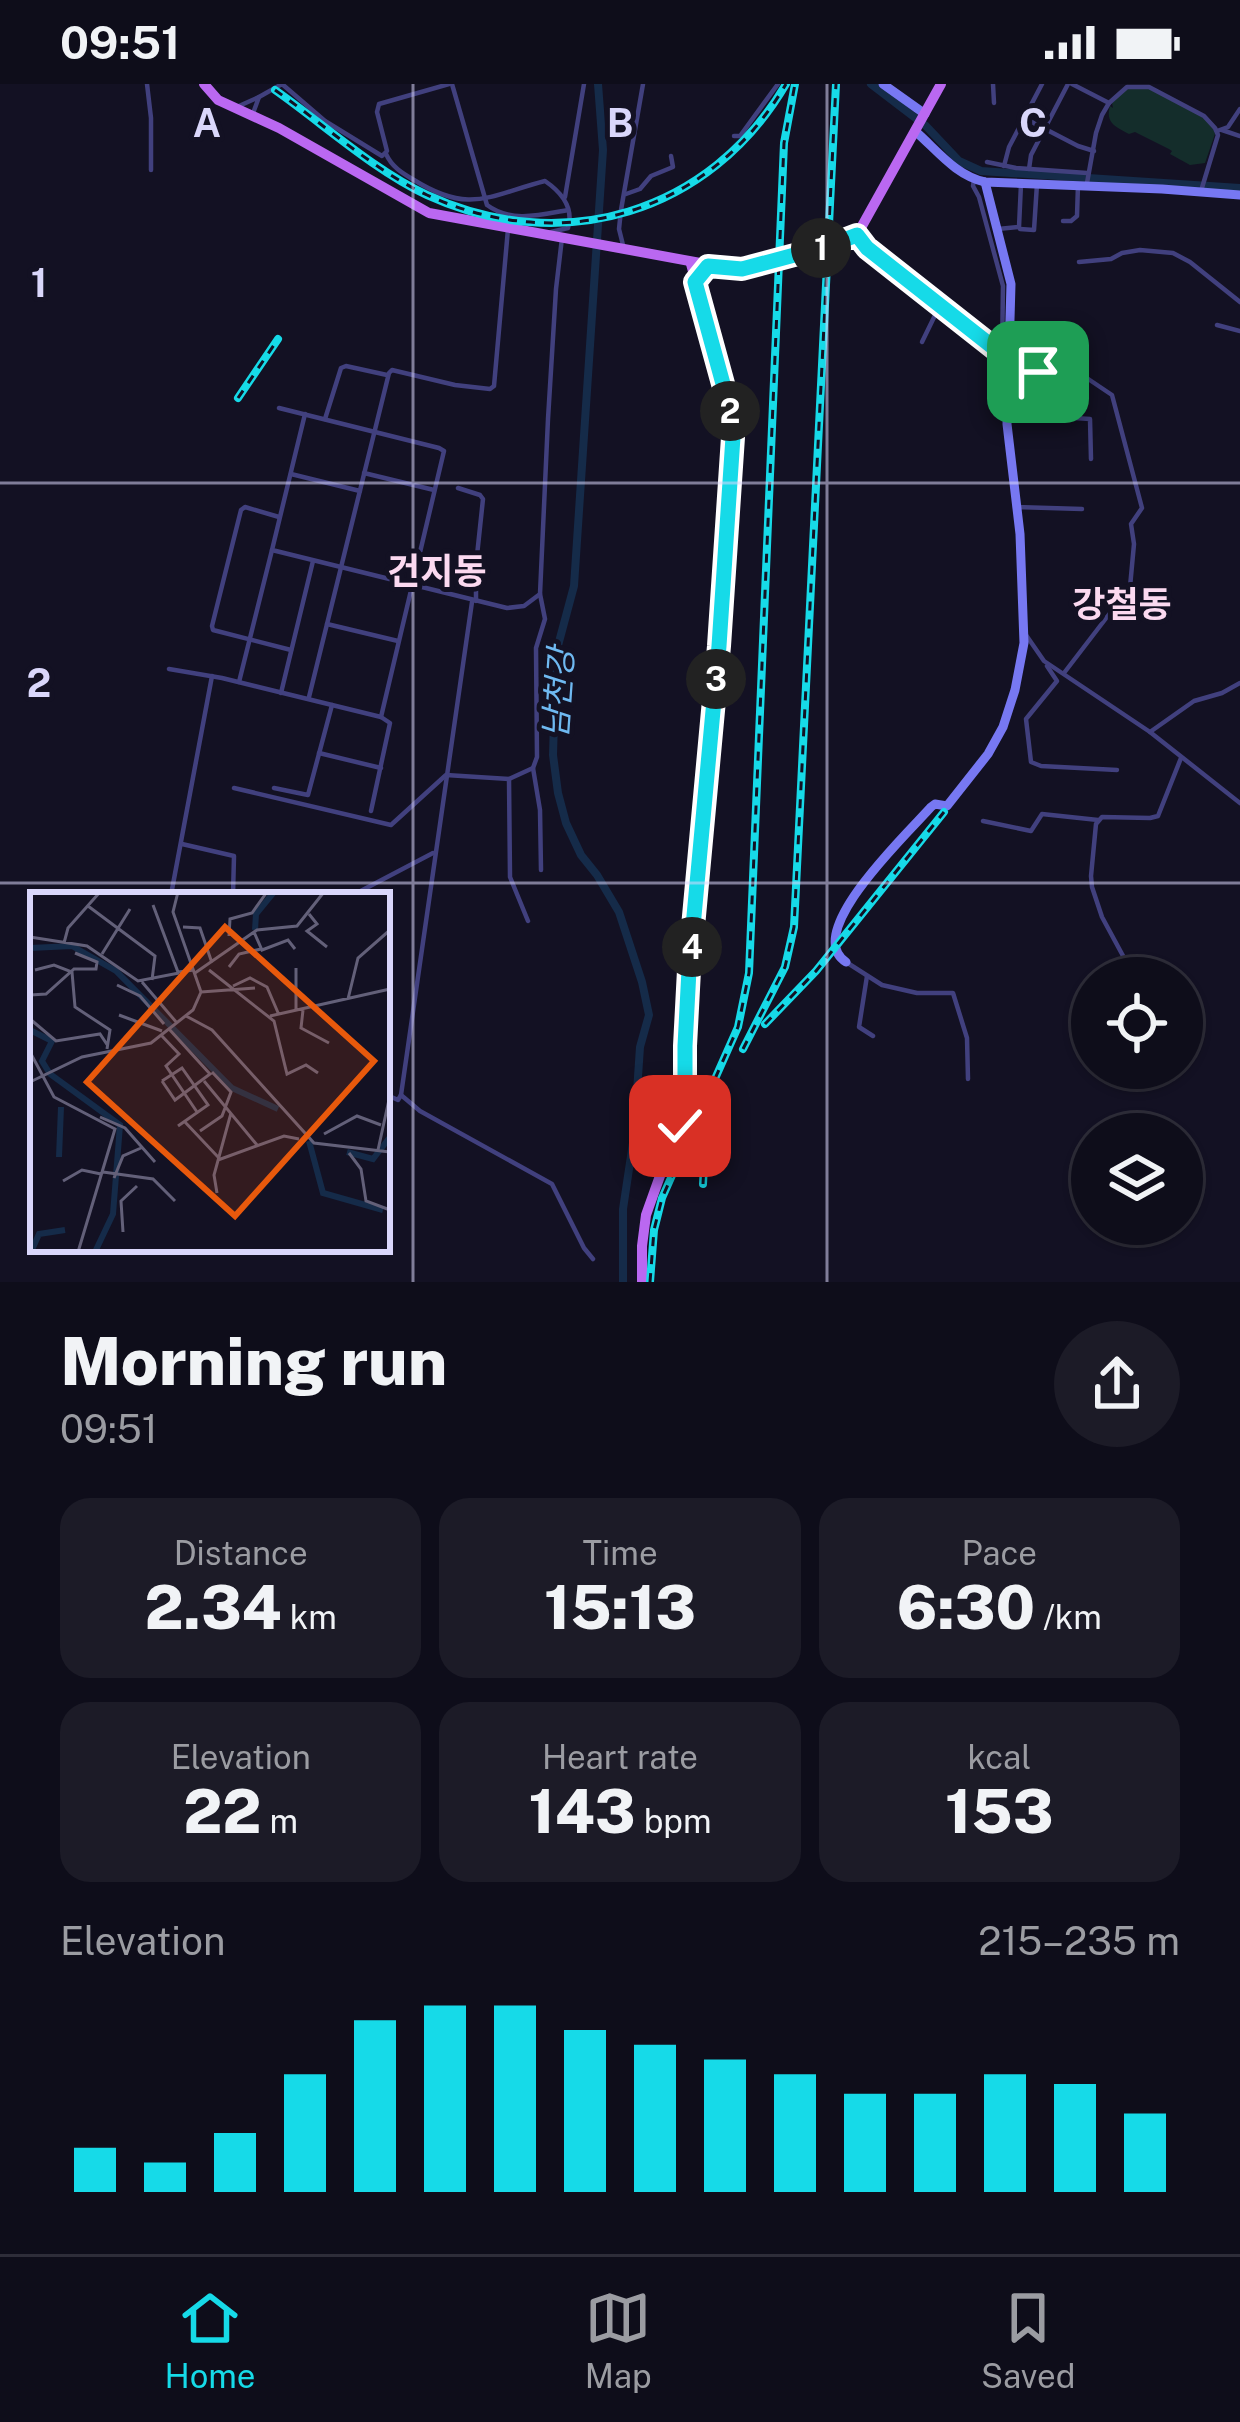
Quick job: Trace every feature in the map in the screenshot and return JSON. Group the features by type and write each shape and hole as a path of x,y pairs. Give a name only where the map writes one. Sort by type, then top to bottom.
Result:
{"main road":[{"path":"204,84 218,100 279,128 429,214 691,264 742,269 857,235 941,84"},
{"path":"642,1282 646,1216 685,1106 689,970 733,437 691,264"},
{"path":"695,282 708,266"}],"street":[{"path":"147,84 151,170"},
{"path":"565,198 545,181 484,200 439,193 392,166 376,112 379,104 450,84 484,200 496,211 513,215 568,211"},
{"path":"541,234 568,228 565,198 584,84"},
{"path":"620,250 619,229 643,84"},
{"path":"734,136 740,136 778,84"},
{"path":"883,84 946,161 980,180 1202,187 1240,195"},
{"path":"993,84 994,103"},
{"path":"1004,166 1042,84"},
{"path":"1029,169 1031,154 1070,84 1108,103"},
{"path":"1063,221 1077,216 1097,128 1108,103 1123,89 1144,85 1204,116 1220,131 1240,136"},
{"path":"235,108 285,86 360,145 386,154"},
{"path":"252,116 259,97"},
{"path":"1220,131 1228,128 1240,109"},
{"path":"1024,118 1094,151"},
{"path":"1202,187 1220,131"},
{"path":"626,194 673,167 671,156"},
{"path":"987,162 1085,181"},
{"path":"980,180 998,229 999,251"},
{"path":"968,1078 967,1038 953,993 917,993 882,985 838,956 834,943 847,904 931,807 947,806 999,736 1024,643 1020,534 1007,424 1006,355 1012,293 973,186 980,180"},
{"path":"1018,229 1021,184"},
{"path":"998,229 1034,230 1037,184"},
{"path":"309,700 388,376 392,370 455,385 494,386 508,229"},
{"path":"857,235 867,248 1006,355 1036,369 1042,416 1090,419 1091,459"},
{"path":"541,870 540,810 533,768 537,757 536,648 544,620 540,563 556,290 566,238"},
{"path":"1079,262 1140,250 1173,253 1240,302"},
{"path":"922,342 940,305"},
{"path":"1217,325 1240,331"},
{"path":"1006,355 1054,356 1112,395 1142,508 1131,524 1130,587 1064,674"},
{"path":"326,419 341,368 388,376"},
{"path":"279,409 442,449 445,455 381,717"},
{"path":"239,682 304,414"},
{"path":"364,473 436,491"},
{"path":"291,474 359,491"},
{"path":"390,1096 398,1100 401,1095 474,600 483,499 458,488"},
{"path":"1016,507 1082,509"},
{"path":"279,517 243,508 212,629 291,650"},
{"path":"272,550 507,608 524,606 541,594"},
{"path":"281,692 313,560"},
{"path":"327,624 399,642"},
{"path":"1024,630 1057,681 1026,719 1030,762 1117,770"},
{"path":"1044,661 1150,732 1240,802"},
{"path":"169,669 281,692 390,723 371,811"},
{"path":"172,892 212,676"},
{"path":"1150,732 1194,701 1240,683"},
{"path":"274,788 308,795 332,705"},
{"path":"320,753 381,768"},
{"path":"983,821 1031,831 1042,814 1098,820 1117,815 1158,816 1181,758"},
{"path":"234,788 391,825 446,775 509,779 533,768"},
{"path":"509,779 510,877 528,921"},
{"path":"1098,820 1091,876 1095,898 1124,957"},
{"path":"182,844 234,856 233,892"},
{"path":"359,892 435,852"},
{"path":"867,976 859,1027 873,1036"},
{"path":"401,1095 420,1111 552,1184 593,1258"}],"green space":[{"path":"1131,87 1149,88 1212,125 1215,134 1205,163 1190,165 1169,149 1113,124 1110,106"}],"waterway":[{"name":"남천강","path":"598,84 603,150 574,586 556,653 553,755 566,823 619,912 649,1015 640,1047 623,1209 623,1282"},
{"path":"871,84 926,126 959,161 981,171 1240,188"}],"railway":[{"path":"275,90 407,185 478,213 529,222 580,221 629,212 675,193 717,165 754,129 786,84"},
{"path":"650,1282 662,1198 738,1027 749,973 784,143 795,84"},
{"path":"743,1049 785,967 794,927 836,84"},
{"path":"238,398 278,339"},
{"path":"765,1024 816,971 944,812"},
{"path":"703,1184 709,1113"}],"district":[{"name":"건지동","path":"437,571"},
{"name":"강철동","path":"1122,604"}],"route":[{"path":"680,1126 733,437 695,282 708,266 742,269 857,235 867,248 1008,359 1038,372"}]}
